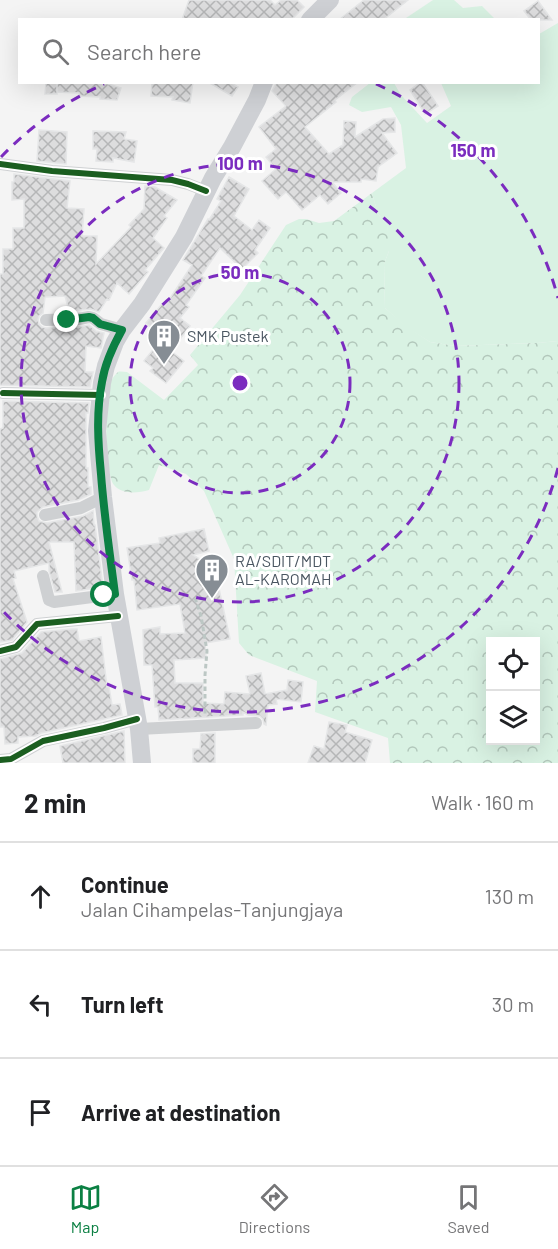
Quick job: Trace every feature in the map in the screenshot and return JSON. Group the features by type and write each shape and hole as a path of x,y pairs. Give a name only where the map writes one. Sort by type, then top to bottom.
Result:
{"main road":[{"path":"312,18 330,0"},
{"path":"142,763 138,724 118,616 103,497 97,431 100,395 106,366 115,342 184,237 206,191 257,100 263,84"}],"street":[{"path":"0,164 52,171 172,180 206,191"},
{"path":"46,320 89,317 100,324 122,330"},
{"path":"3,393 100,395"},
{"path":"45,515 81,508 103,497"},
{"path":"43,576 49,600 54,602 115,594"},
{"path":"0,651 16,647 37,624 118,616"},
{"path":"0,759 11,759 43,741 104,728 138,724 256,723"}],"path":[{"path":"195,598 201,616 207,651 205,725"}],"green space":[{"path":"433,0 454,0 463,8 482,6 494,18 406,18"},
{"path":"558,23 558,341 455,346 430,342 406,327 385,308 384,264 389,251 387,225 378,214 372,193 406,168 401,125 391,107 362,112 349,105 352,97 369,84 395,84 401,95 427,123 451,106 441,84 540,84 540,33"},
{"path":"372,193 378,214 387,225 389,237 389,251 384,264 385,308 430,342 455,346 558,341 558,763 390,763 388,738 315,712 317,681 249,655 239,643 234,559 204,491 186,474 159,465 149,490 126,492 117,488 111,479 107,454 106,408 108,388 116,373 127,372 164,400 198,365 190,355 240,295 286,225 299,219 319,223 334,221"}],"building":[{"path":"189,0 270,0 275,5 281,0 297,0 304,7 293,18 183,18"},
{"path":"364,0 408,0 386,18 342,18"},
{"path":"538,1 552,20 529,18 524,11"},
{"path":"46,84 57,84 57,94 45,94"},
{"path":"57,84 108,84 121,88 117,100 79,96 79,93 57,92"},
{"path":"152,84 193,84 190,103 172,100 173,97 151,96"},
{"path":"211,84 233,84 238,87 232,96"},
{"path":"276,84 355,84 305,127 329,154 343,145 344,121 356,122 355,137 383,119 395,118 395,132 382,133 397,153 378,167 376,181 361,179 361,182 332,182 341,193 328,204 320,195 302,210 286,192 278,199 262,181 276,169 266,157 276,149 259,127 286,106 272,91"},
{"path":"418,84 423,84 438,106 425,114 410,90"},
{"path":"39,130 67,132 66,164 37,161"},
{"path":"93,131 126,132 124,139 137,141 134,162 113,158 113,162 96,161 97,149 93,149"},
{"path":"14,174 70,181 67,208 84,209 82,236 97,236 96,264 131,227 129,225 144,209 145,186 155,187 177,200 164,216 167,218 153,238 164,248 129,294 117,283 109,300 107,299 99,312 91,309 69,311 65,296 45,297 43,313 38,320 42,327 89,325 96,331 104,333 101,348 86,346 85,372 93,372 90,387 0,385 0,274 3,274 3,249 13,249 13,228 24,228 24,199 12,200"},
{"path":"229,177 249,189 234,216 252,230 259,220 270,228 255,250 258,253 242,269 220,248 201,276 205,278 186,305 189,307 180,318 190,326 171,351 184,361 166,383 150,371 153,368 144,361 161,340 146,323 162,304 165,306 192,265 183,260 221,201 217,199"},
{"path":"3,401 89,403 88,413 86,413 86,468 88,468 88,487 91,487 91,494 78,500 43,507 37,512 37,516 39,521 47,523 83,516 93,511 103,587 76,591 74,542 49,542 62,592 55,592 49,563 14,571 16,578 13,579 27,622 12,640 0,642 0,429 3,428"},
{"path":"204,529 209,551 193,555 214,568 203,586 218,584 230,639 205,643 206,658 174,660 175,683 203,683 203,703 224,704 225,692 250,694 246,676 261,673 265,694 287,690 288,680 303,682 301,702 276,699 277,704 268,705 266,725 260,716 243,712 243,715 159,720 158,707 155,707 152,665 144,665 143,630 160,627 160,634 185,633 180,604 137,610 134,580 132,580 127,548 160,543 159,538"},
{"path":"77,629 79,641 101,637 107,687 109,687 112,705 120,704 122,715 36,736 18,737 18,743 5,744 4,727 0,727 0,659 22,653 41,632"},
{"path":"329,722 347,725 345,732 372,740 365,763 308,763 314,746 324,749"},
{"path":"124,731 125,763 63,763 60,746"},
{"path":"215,733 215,763 193,763 193,749 200,749 201,734"}],"cycle path":[{"path":"0,164 52,171 172,180 206,191"},
{"path":"3,393 101,395"},
{"path":"0,651 16,647 37,624 118,616"},
{"path":"0,760 11,759 43,741 137,719"}],"place":[{"name":"SMK Pustek","path":"164,365"},
{"name":"RA/SDIT/MDT AL-KAROMAH","path":"212,599"}],"route":[{"path":"67,320 89,317 100,324 122,330 106,366 97,431 115,594 104,595"}]}
